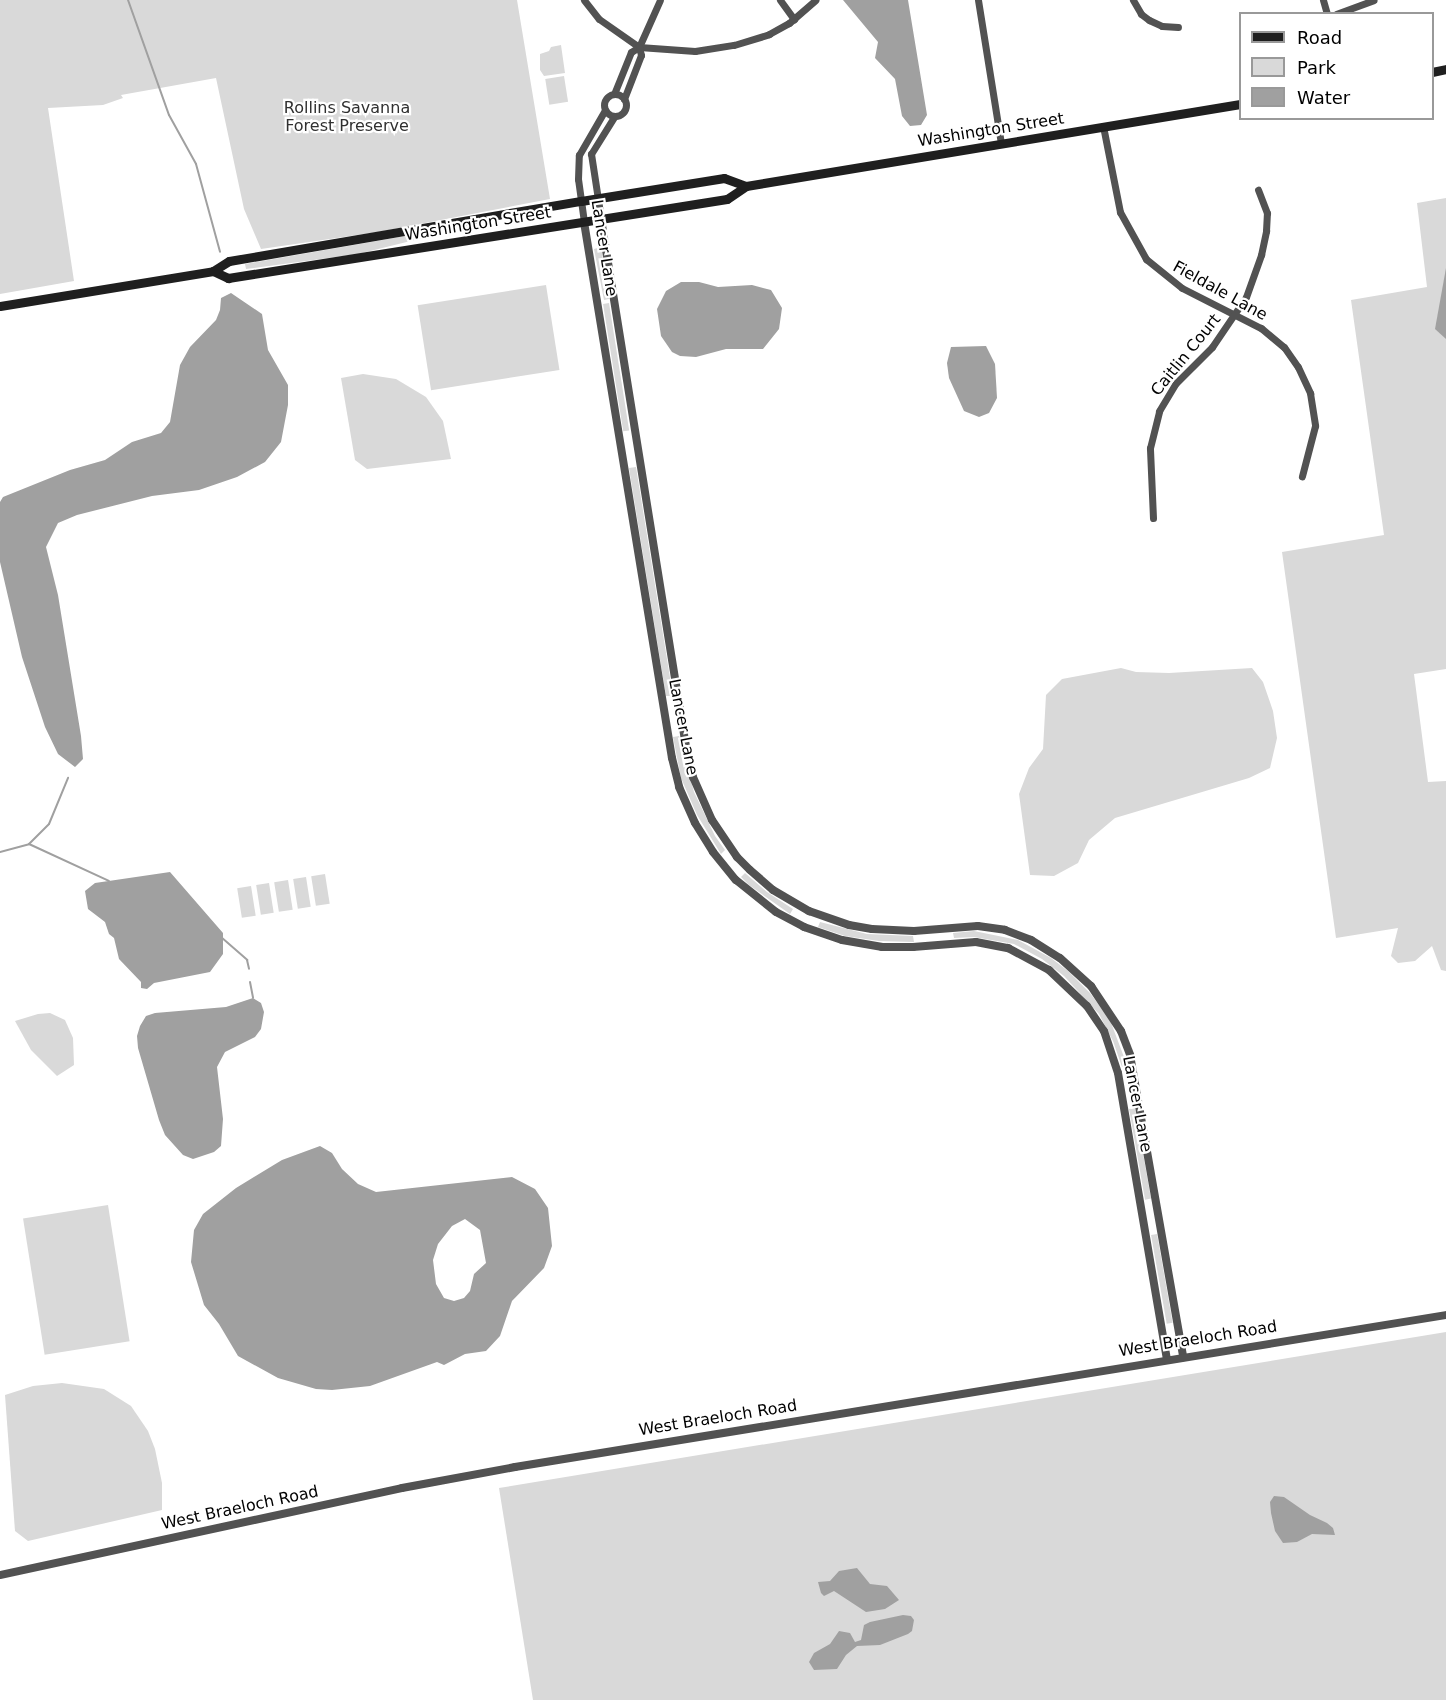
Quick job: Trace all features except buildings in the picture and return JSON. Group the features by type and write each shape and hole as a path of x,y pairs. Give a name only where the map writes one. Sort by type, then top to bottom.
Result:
{"main road":[{"name":"Washington Street","path":"213,272 228,278 727,199 746,186 1239,104"},
{"name":"Washington Street","path":"0,306 213,272 229,261 598,198 724,178 746,186"}],"street":[{"path":"584,0 599,19 639,47 695,51 734,45 769,34 794,19 815,0"},
{"path":"639,47 660,0"},
{"path":"780,0 794,19"},
{"path":"978,0 1000,143"},
{"path":"1133,0 1141,14 1149,20 1162,26 1178,27"},
{"path":"1341,12 1374,0"},
{"name":"Lancer Lane","path":"1167,1359 1118,1072 1104,1031 1087,1006 1049,970 1008,948 976,942 913,947 882,946 842,940 804,927 776,912 736,880 713,852 695,823 679,787 672,758 578,178 579,155 605,110 604,101 614,94 631,52 639,47 641,54 624,99 625,110 614,117 591,154 693,777 712,820 737,857 773,890 809,912 849,925 872,929 914,931 978,926 1005,930 1047,949 1091,986 1113,1016 1130,1055 1183,1357"},
{"path":"614,94 624,99"},
{"path":"605,110 614,117"},
{"name":"Fieldale Lane","path":"1103,126 1120,212 1146,259 1182,288 1274,337 1284,347 1305,379 1310,393 1315,426 1302,476"},
{"name":"Caitlin Court","path":"1153,518 1150,448 1159,411 1176,383 1212,347 1235,315 1253,279 1266,231 1267,213 1258,190"},
{"name":"West Braeloch Road","path":"0,1575 402,1488 504,1469 1446,1315"}],"green space":[{"name":"Rollins Savanna Forest Preserve","path":"0,0 517,0 550,199 378,232 261,249 244,209 216,78 121,95 123,98 103,105 48,108 74,281 0,294"},
{"path":"561,45 565,73 544,76 540,70 540,54 549,51 551,47"},
{"path":"564,76 568,102 549,105 545,79"},
{"path":"1446,198 1446,669 1414,674 1428,782 1446,781 1446,971 1441,970 1432,946 1415,961 1398,963 1391,956 1398,928 1336,938 1282,552 1384,535 1351,300 1427,287 1417,203"},
{"path":"434,231 435,235 358,254 246,269 245,264"},
{"path":"601,247 609,299 604,300 594,249"},
{"path":"546,285 559,370 431,390 418,305"},
{"path":"609,303 629,430 623,431 603,304"},
{"path":"363,374 396,379 426,397 443,421 451,459 367,469 355,460 341,378"},
{"path":"636,467 673,696 666,696 629,468"},
{"path":"1121,668 1136,672 1169,673 1252,668 1263,682 1273,711 1277,738 1270,768 1249,778 1115,818 1089,840 1078,863 1054,876 1030,875 1019,794 1029,768 1043,749 1046,695 1062,679"},
{"path":"679,736 694,792 715,836 725,850 721,854 697,815 681,778 673,737"},
{"path":"745,873 767,892 793,909 790,914 749,885 741,877"},
{"path":"325,874 330,904 316,906 311,876"},
{"path":"306,877 311,907 298,909 293,879"},
{"path":"288,880 293,910 279,912 274,882"},
{"path":"269,883 274,913 261,915 256,885"},
{"path":"251,886 256,916 242,918 237,888"},
{"path":"820,922 867,934 913,936 914,942 879,941 845,936 818,927"},
{"path":"974,931 1018,940 1051,958 1068,971 1090,993 1110,1020 1127,1065 1122,1067 1113,1041 1099,1014 1064,976 1042,959 1014,944 974,937 954,938 953,933"},
{"path":"50,1013 65,1020 73,1038 74,1065 57,1076 31,1050 15,1021"},
{"path":"1135,1108 1151,1199 1145,1200 1129,1109"},
{"path":"108,1205 130,1341 45,1355 23,1218"},
{"path":"1157,1234 1173,1323 1167,1324 1151,1235"},
{"path":"1446,1332 1446,1700 533,1700 499,1488"},
{"path":"62,1383 104,1389 131,1406 148,1431 155,1449 162,1483 162,1510 28,1541 15,1531 5,1395 33,1386"}],"water":[{"path":"843,0 908,0 927,115 921,125 910,126 902,116 895,79 875,58 878,42"},
{"path":"1446,268 1446,339 1435,329"},
{"path":"681,282 699,282 718,287 752,285 771,290 782,308 779,329 763,349 726,349 696,357 680,356 672,352 661,336 657,309 666,291"},
{"path":"231,293 262,314 268,350 288,385 288,405 281,442 265,462 237,477 199,490 152,496 77,515 58,523 46,547 58,595 81,736 83,759 75,767 58,754 45,727 22,657 0,562 0,502 3,497 70,470 105,460 132,442 161,433 170,422 180,365 190,347 216,320 221,298"},
{"path":"986,346 995,364 997,398 989,413 979,417 964,411 949,378 947,363 951,347"},
{"path":"170,872 223,933 223,954 210,972 154,983 147,989 141,988 141,982 119,959 114,938 109,934 105,922 88,909 85,891 95,883"},
{"path":"253,998 261,1003 264,1012 261,1029 255,1037 225,1052 217,1067 223,1119 221,1146 214,1152 193,1159 183,1155 165,1135 159,1120 138,1048 137,1036 140,1026 146,1016 155,1013 226,1007"},
{"path":"320,1146 332,1153 342,1169 358,1184 376,1192 512,1177 535,1189 548,1208 552,1246 544,1268 512,1301 500,1336 486,1351 465,1354 444,1365 437,1362 370,1386 332,1390 316,1389 278,1378 238,1356 219,1324 204,1305 191,1262 194,1230 203,1214 236,1188 282,1160","holes":["465,1219 480,1230 486,1263 474,1274 470,1291 464,1298 454,1301 444,1298 436,1284 433,1260 438,1244 452,1226"]},
{"path":"1274,1496 1284,1497 1310,1515 1327,1523 1333,1528 1335,1535 1312,1534 1297,1542 1283,1543 1275,1531 1271,1513 1270,1502"},
{"path":"857,1568 870,1584 887,1586 899,1600 885,1609 866,1612 834,1591 824,1596 821,1593 818,1582 830,1581 839,1571"},
{"path":"903,1615 911,1616 914,1620 912,1631 908,1634 880,1645 857,1646 846,1655 837,1669 814,1670 809,1662 814,1653 830,1644 839,1631 850,1633 855,1642 861,1640 864,1625"}],"waterway":[{"path":"128,0 169,115 196,164 220,252"},
{"path":"0,852 29,844 49,824 68,778"},
{"path":"29,844 109,881"},
{"path":"221,937 247,960 249,969"},
{"path":"250,982 253,998"}]}
